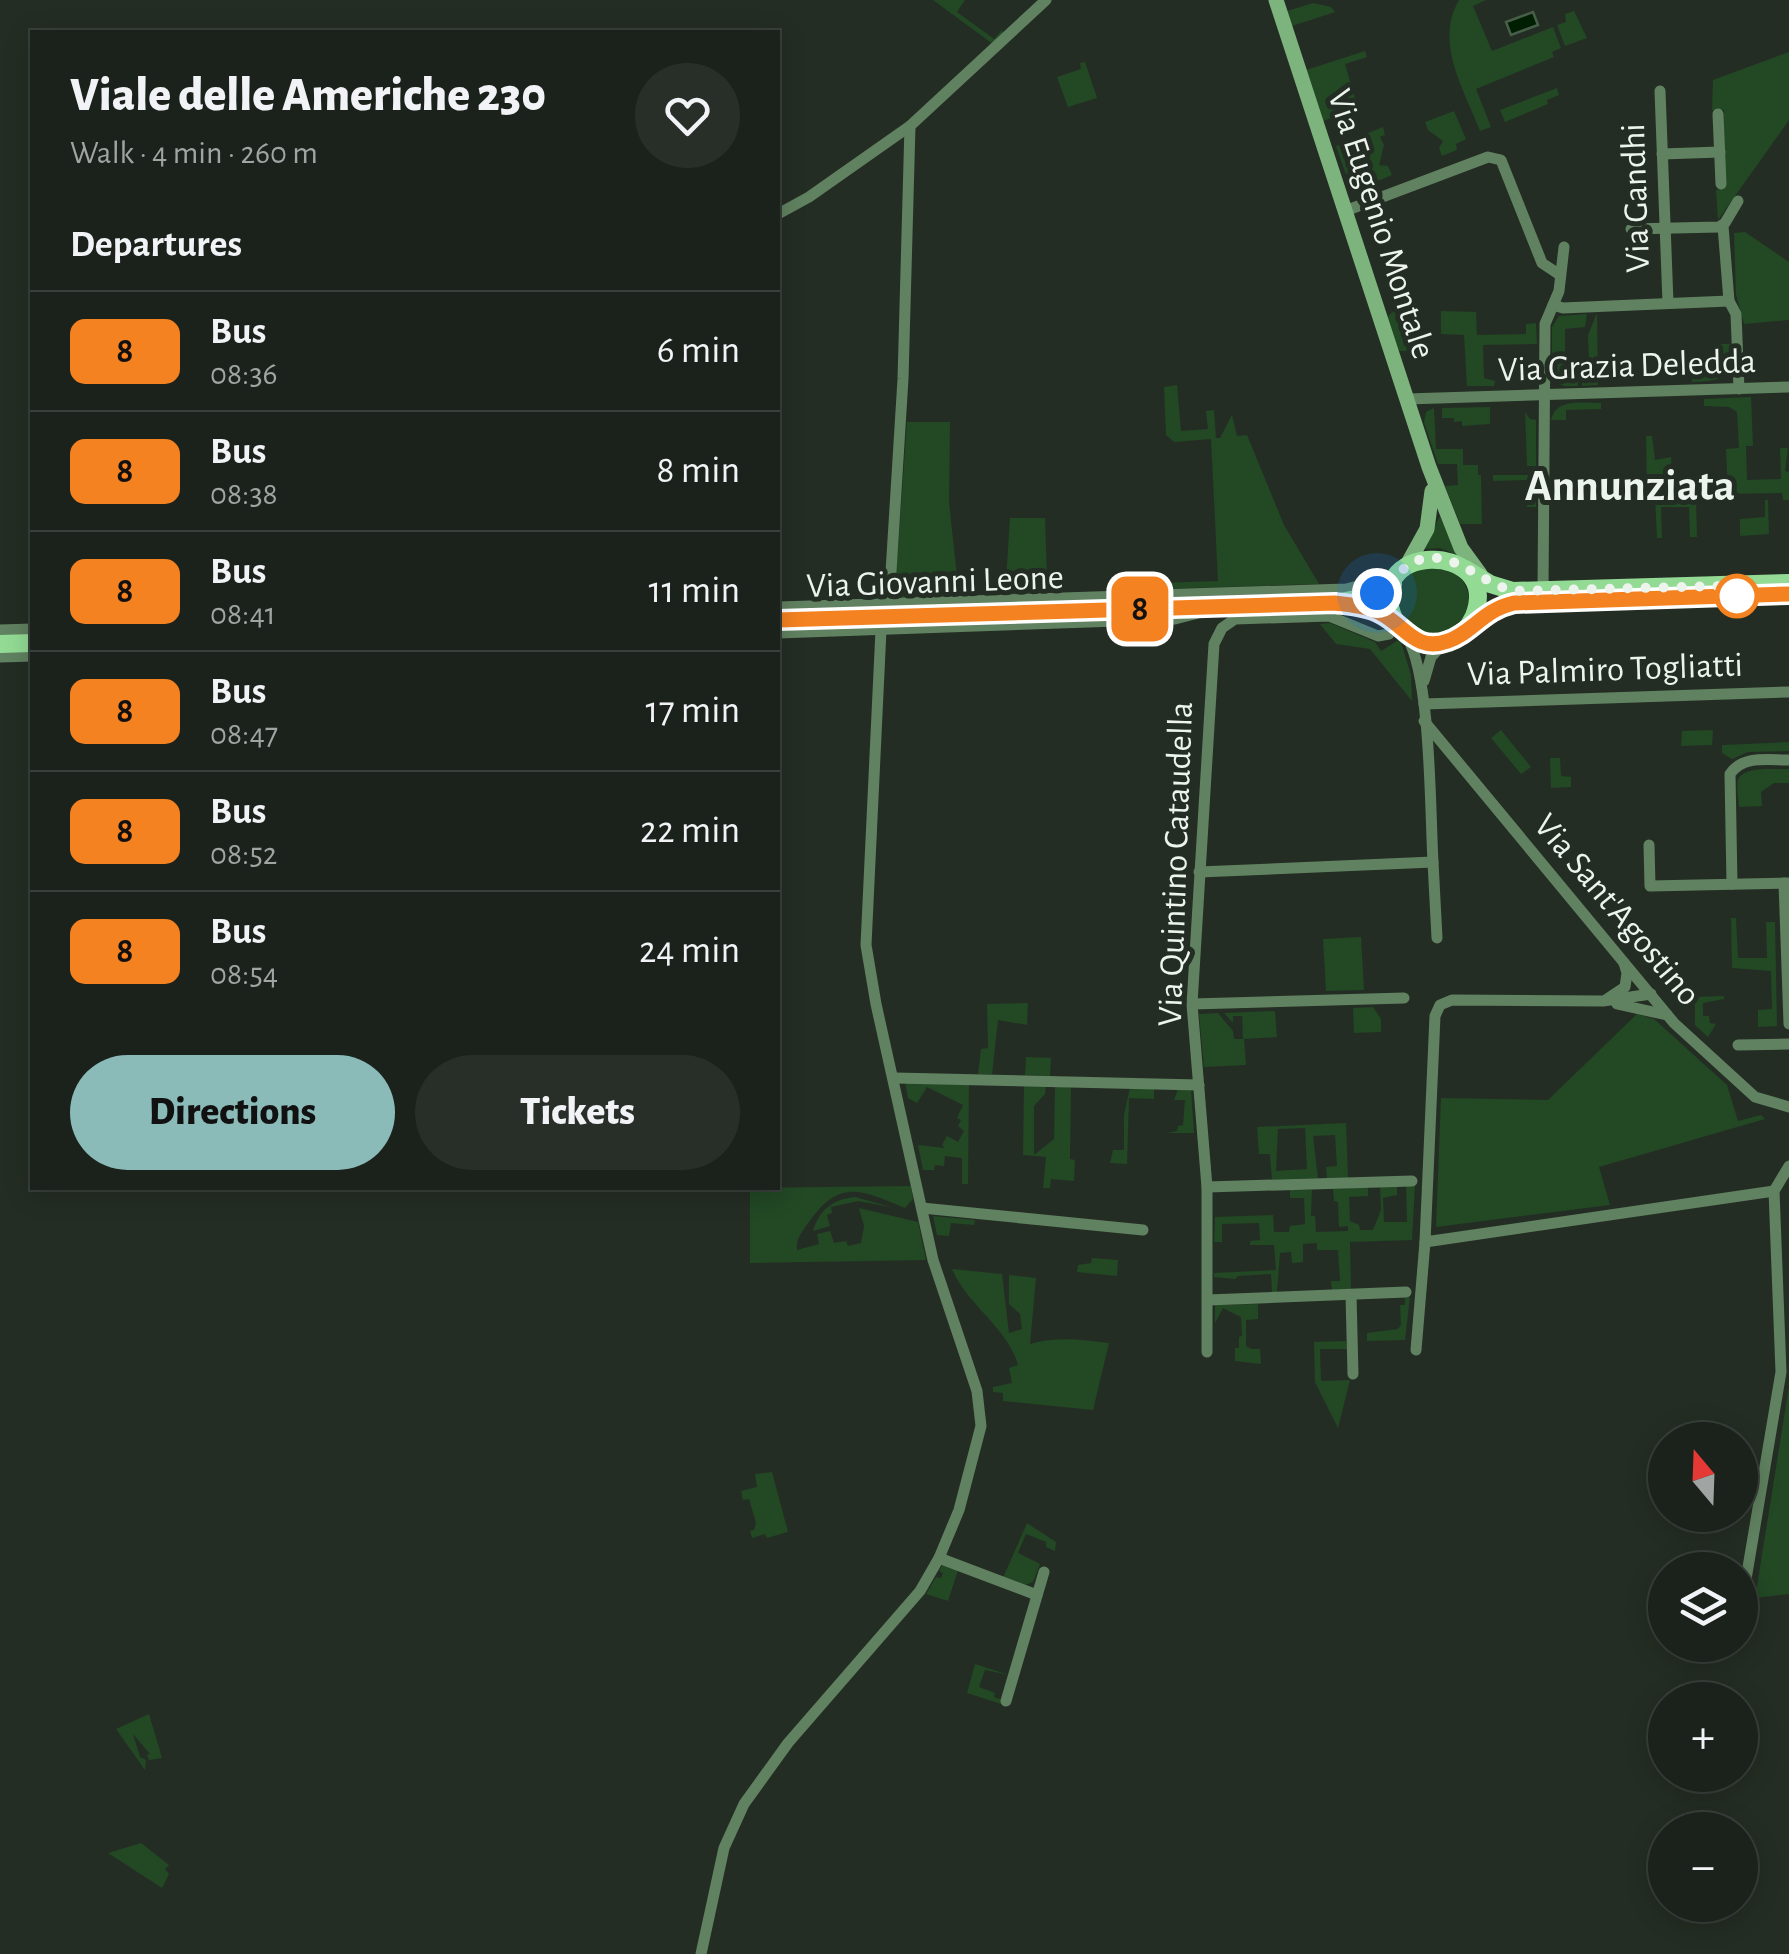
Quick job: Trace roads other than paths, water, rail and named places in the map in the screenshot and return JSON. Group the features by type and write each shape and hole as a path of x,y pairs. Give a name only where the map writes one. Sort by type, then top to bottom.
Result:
{"main road":[{"name":"Via Eugenio Montale","path":"1276,0 1429,467 1472,573"},
{"path":"1397,631 1390,605 1400,574 1423,539 1432,513 1429,467"},
{"path":"1335,603 1366,597 1426,558 1449,560 1514,591 1789,584"},
{"path":"1468,627 1476,607 1472,573"},
{"path":"1335,603 1372,609 1397,631 1424,643 1445,642 1493,610 1514,603 1789,594"},
{"name":"Via Giovanni Leone","path":"780,620 1335,603"},
{"path":"0,644 30,643"}],"street":[{"path":"780,213 910,126 1046,0"},
{"name":"Via Gandhi","path":"1660,91 1668,303"},
{"path":"1718,114 1721,184"},
{"path":"889,604 903,379 910,126"},
{"path":"1662,154 1720,152"},
{"path":"1344,211 1496,157 1501,160 1542,263 1560,274"},
{"path":"1738,201 1723,226 1729,301 1736,314 1739,390"},
{"path":"1631,230 1723,226"},
{"path":"1544,591 1545,324 1560,290 1564,247"},
{"path":"1553,305 1563,308 1729,301"},
{"name":"Via Grazia Deledda","path":"1406,399 1789,388"},
{"path":"780,607 1346,589 1400,574"},
{"path":"780,633 1175,620 1216,606"},
{"name":"Via Quintino Cataudella","path":"1207,1352 1208,1187 1192,1004 1214,644 1222,628 1236,619 1329,616 1378,636 1397,631"},
{"path":"0,630 30,629"},
{"path":"701,1954 724,1848 744,1804 788,1744 920,1591 939,1558 964,1492 981,1426 980,1409 934,1260 866,944 882,630"},
{"path":"1397,631 1415,655 1423,697 1437,938"},
{"path":"1423,697 1431,658 1445,642"},
{"path":"0,657 30,656"},
{"name":"Via Palmiro Togliatti","path":"1423,697 1789,692"},
{"name":"Via Sant'Agostino","path":"1424,721 1668,1015 1755,1097 1789,1110"},
{"path":"1732,884 1730,774 1749,760 1789,760"},
{"path":"1649,845 1650,886 1786,883 1789,1024"},
{"path":"1199,872 1433,862"},
{"path":"1603,1001 1624,986 1628,972 1622,959"},
{"path":"1416,1350 1435,1016 1440,1005 1452,1000 1603,1001 1651,994"},
{"path":"1192,1004 1404,998"},
{"path":"1603,1001 1668,1015"},
{"path":"1738,1045 1789,1044"},
{"path":"894,1078 1199,1086"},
{"path":"1751,1552 1785,1373 1774,1192 1789,1166"},
{"path":"1208,1187 1412,1181"},
{"path":"1424,1242 1774,1192"},
{"path":"922,1208 1143,1230"},
{"path":"1208,1300 1406,1292"},
{"path":"1351,1295 1353,1374"},
{"path":"939,1558 1037,1594"},
{"path":"1006,1702 1044,1572"}],"district":[{"name":"Annunziata","path":"1630,486"}]}
